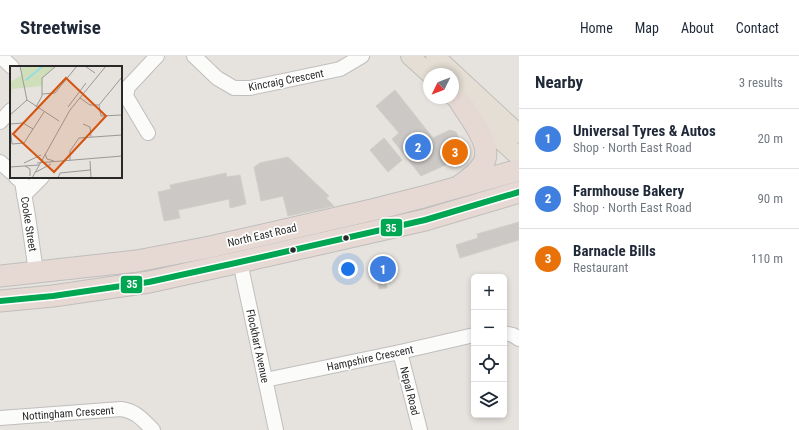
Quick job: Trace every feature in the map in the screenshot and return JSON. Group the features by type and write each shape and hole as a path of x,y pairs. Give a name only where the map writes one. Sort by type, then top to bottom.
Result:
{"highway":[{"path":"459,102 484,142 486,150 486,157 481,166 460,187"},
{"name":"North East Road","path":"0,276 137,262 376,209 519,170"},
{"name":"North East Road","path":"0,301 53,296 149,282 425,220 519,192"},
{"path":"493,199 519,200"},
{"path":"210,247 226,252 240,262 243,254 256,236"}],"main road":[{"path":"410,56 423,68"},
{"path":"436,56 519,134"},
{"path":"459,101 519,158"},
{"path":"488,105 519,121"}],"street":[{"path":"0,56 11,66"},
{"path":"148,133 126,96 128,87 157,56"},
{"name":"Kincraig Crescent","path":"194,56 217,78 234,88 250,88 340,69 362,56"},
{"path":"0,122 10,111"},
{"path":"0,162 10,171"},
{"name":"Cooke Street","path":"17,178 22,182 36,272"},
{"path":"24,195 41,178"},
{"name":"Flockhart Avenue","path":"240,262 276,430"},
{"path":"507,334 513,335 519,339"},
{"name":"Hampshire Crescent","path":"265,380 471,336"},
{"name":"Nepal Road","path":"400,352 420,430"},
{"name":"Nottingham Crescent","path":"0,418 121,409 135,413 153,430"}],"building":[{"path":"395,90 433,138 450,130 456,132 467,155 421,176 392,139 399,133 376,106"},
{"path":"384,138 402,160 388,172 370,150"},
{"path":"288,157 329,196 326,198 334,206 288,216 283,196 261,201 254,167 260,163"},
{"path":"226,173 227,177 240,175 246,204 230,208 229,199 178,210 180,218 164,221 158,192 171,189 170,185"},
{"path":"519,222 519,240 460,258 456,245 478,238 477,234"},
{"path":"384,255 390,282 386,283 387,288 379,289 378,284 381,284 375,257"}],"transit line":[{"name":"35","path":"0,301 53,296 149,282 425,220 519,192"}],"place":[{"name":"Farmhouse Bakery","path":"418,147"},
{"name":"Barnacle Bills","path":"455,152"},
{"name":"Universal Tyres & Autos","path":"383,269"}]}
